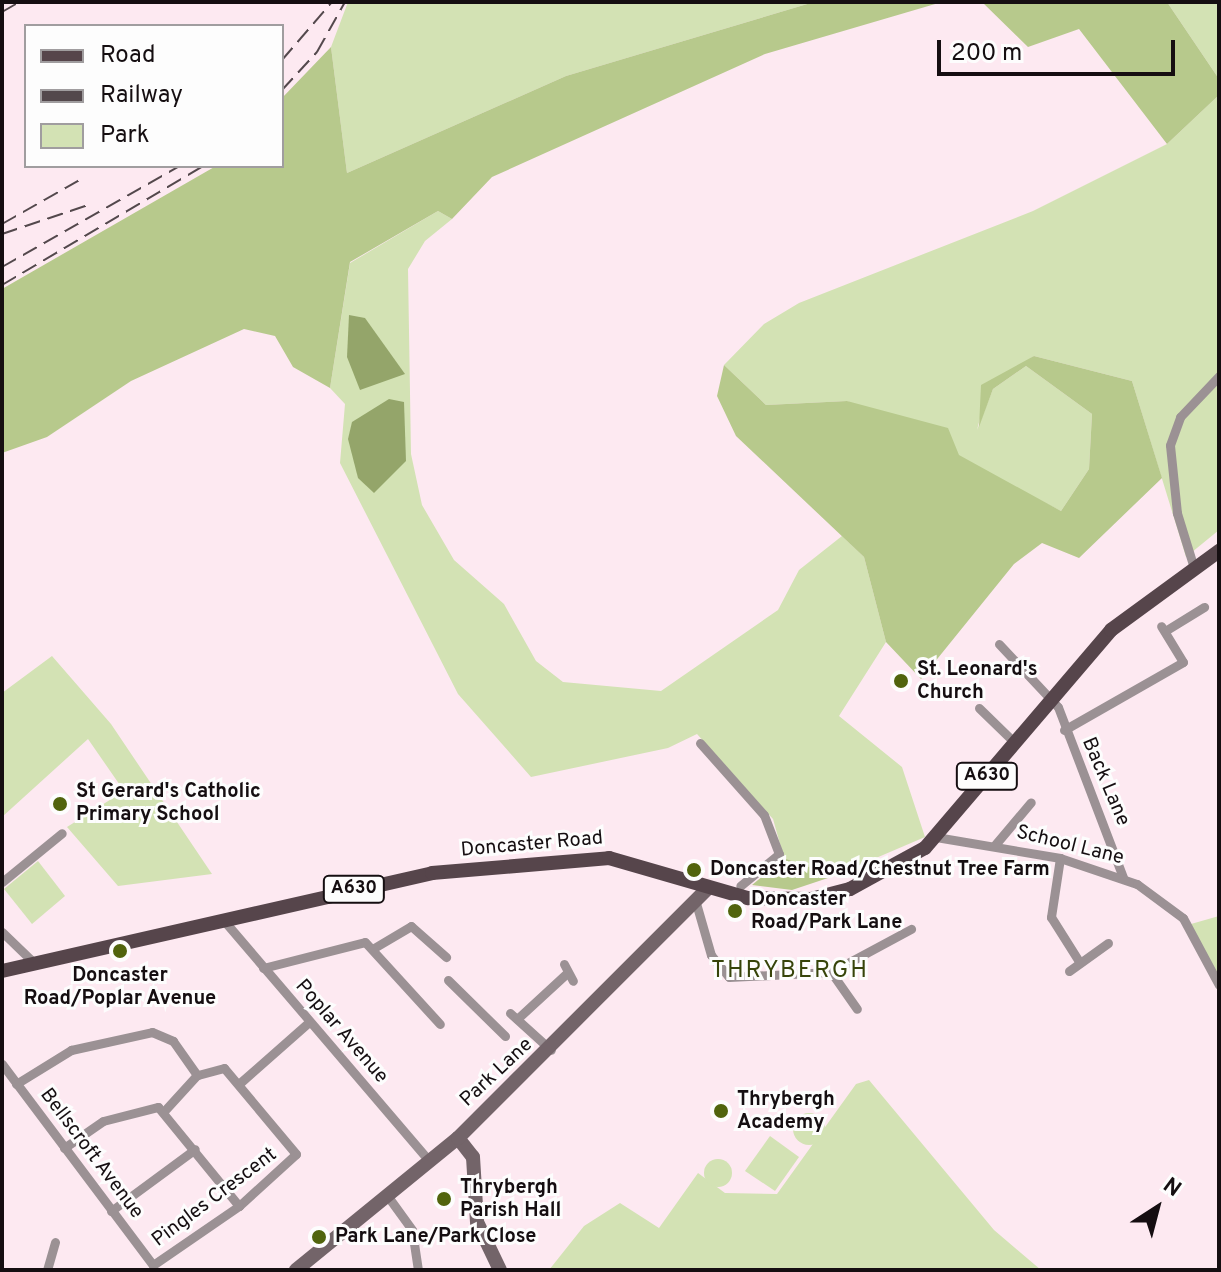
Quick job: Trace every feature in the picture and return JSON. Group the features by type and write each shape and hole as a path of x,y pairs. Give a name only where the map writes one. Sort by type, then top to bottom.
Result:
{"main road":[{"name":"Doncaster Road","path":"2,971 31,960 226,923 406,877 591,859 626,859 708,888 772,901 831,895 900,866 936,837 1111,630 1219,551"}],"street":[{"path":"1194,568 1177,513 1170,445 1180,417 1219,376"},
{"path":"1064,730 1183,662 1163,628 1204,607"},
{"path":"999,644 1052,701"},
{"name":"Back Lane","path":"1052,701 1123,877"},
{"path":"979,708 1015,743"},
{"path":"700,743 764,815 779,854 740,886"},
{"path":"994,846 1031,802"},
{"path":"2,882 62,833"},
{"name":"School Lane","path":"936,837 1060,858 1123,877 1183,918 1219,985"},
{"path":"1060,858 1051,917 1080,963"},
{"name":"Park Lane","path":"296,1270 389,1198 458,1138 551,1050 708,888"},
{"path":"696,903 711,955 729,977 831,972 911,929"},
{"name":"Poplar Avenue","path":"226,923 308,1023 430,1162"},
{"path":"374,948 411,926 446,957"},
{"path":"2,932 31,960"},
{"path":"263,968 354,941 374,948 440,1024"},
{"path":"1069,971 1108,943"},
{"path":"831,972 857,1009"},
{"path":"448,980 502,1034 514,1016 568,973"},
{"path":"514,1016 551,1050"},
{"path":"64,1148 118,1114 165,1110 197,1075 217,1066 241,1082 308,1023"},
{"path":"16,1084 71,1050 152,1032 173,1041 197,1075"},
{"name":"Bellscroft Avenue","path":"2,1064 153,1265"},
{"name":"Pingles Crescent","path":"153,1265 239,1206 296,1154 241,1082"},
{"path":"165,1110 239,1206"},
{"path":"458,1138 473,1157 477,1222 500,1270"},
{"path":"111,1211 195,1149"},
{"path":"389,1198 412,1230 418,1270"},
{"path":"47,1270 56,1243"}],"green space":[{"path":"348,2 814,2 566,76 347,173 331,47"},
{"path":"1167,2 1219,2 1219,79"},
{"path":"1219,95 1219,530 1186,557 1132,381 1034,356 987,391 977,430 993,389 1026,366 1092,414 1089,469 1061,511 847,401 766,405 724,365 764,324 799,303 1033,211 1167,144"},
{"path":"438,211 452,219 425,241 408,269 411,454 422,505 454,560 504,604 536,661 563,682 661,691 778,610 799,570 842,536 864,557 886,642 839,716 902,767 925,837 834,876 784,858 773,819 697,734 668,748 531,777 458,694 340,463 345,404 330,388 350,263"},
{"path":"52,656 111,724 212,874 118,886 67,827 124,791 88,739 2,817 2,693"},
{"path":"38,861 65,896 32,924 4,889"},
{"path":"1219,916 1219,979 1191,924"},
{"path":"869,1080 994,1230 1041,1270 549,1270 584,1226 620,1203 659,1228 698,1173 725,1193 777,1194 856,1084"},
{"path":"809,1113 820,1118 825,1129 820,1140 809,1145 798,1140 793,1129 798,1118"},
{"path":"770,1136 799,1157 775,1191 745,1171"},
{"path":"718,1159 728,1163 732,1173 728,1183 718,1187 708,1183 704,1173 708,1163"}],"shaded area":[{"path":"814,2 942,2 765,54 492,177 452,219 438,211 350,262 330,388 293,367 275,336 244,329 131,381 47,437 2,453 2,289 213,168 284,168 284,96 331,47 347,173 566,76"},
{"path":"982,2 1167,2 1219,79 1219,95 1167,144 1079,29 1028,47"},
{"path":"349,315 365,318 405,374 360,390 347,357"},
{"path":"1034,356 1132,381 1162,478 1079,558 1042,543 1014,564 921,679 886,642 864,557 736,436 717,396 724,365 766,405 847,401 948,428 959,455 1061,511 1089,469 1092,414 1026,366 993,389 979,427 981,385"},
{"path":"389,399 404,402 406,461 374,493 358,478 348,439 352,422"},
{"path":"784,858 834,876 792,890 752,885"}],"railway":[{"path":"2,12 19,2"},
{"path":"284,58 332,2"},
{"path":"284,88 317,52 345,2"},
{"path":"2,267 176,168"},
{"path":"2,285 200,168"},
{"path":"2,224 83,178"},
{"path":"2,234 91,204"}],"place":[{"name":"St. Leonard's Church","path":"901,681"},
{"name":"St Gerard's Catholic Primary School","path":"60,804"},
{"name":"Doncaster Road/Chestnut Tree Farm","path":"694,870"},
{"name":"Doncaster Road/Park Lane","path":"735,911"},
{"name":"Doncaster Road/Poplar Avenue","path":"120,951"},
{"name":"Thrybergh Academy","path":"721,1111"},
{"name":"Thrybergh Parish Hall","path":"444,1199"},
{"name":"Park Lane/Park Close","path":"319,1237"}],"district":[{"name":"THRYBERGH","path":"790,972"}]}
